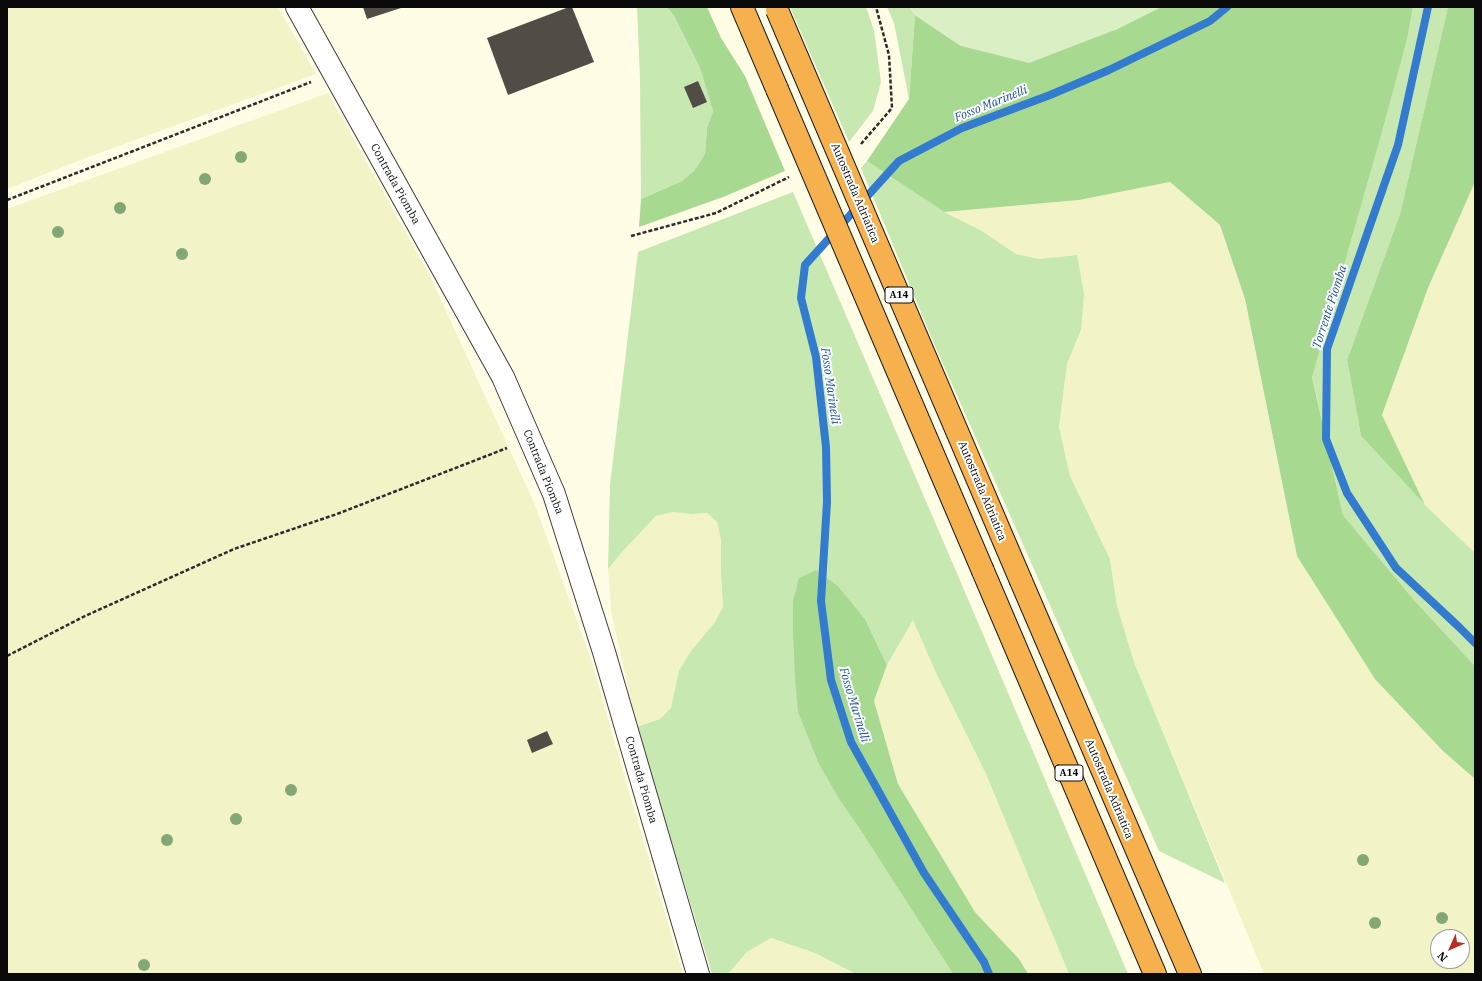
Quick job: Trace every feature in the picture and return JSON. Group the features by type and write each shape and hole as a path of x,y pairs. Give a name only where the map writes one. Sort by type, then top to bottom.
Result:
{"highway":[{"name":"A14","path":"742,7 1156,974"},
{"name":"Autostrada Adriatica","path":"776,8 1190,974"}],"street":[{"name":"Contrada Piomba","path":"297,7 503,377 554,494 604,652 698,974"}],"path":[{"path":"861,144 892,108 889,56 876,7"},
{"path":"7,200 334,73"},
{"path":"632,236 716,213 790,176"},
{"path":"7,656 86,616 234,550 337,514 530,439"}],"green space":[{"path":"7,7 278,7 316,74 83,159 7,189"},
{"path":"637,7 667,7 674,16 700,68 713,111 707,128 705,154 694,171 682,181 641,199 640,78"},
{"path":"667,7 707,7 721,38 745,76 785,171 723,197 639,227 641,199 682,181 694,171 705,154 707,128 713,111 700,68 674,16"},
{"path":"790,7 866,7 874,30 881,82 873,111 849,142"},
{"path":"887,7 910,7 915,15 909,99 894,23"},
{"path":"910,7 1161,7 1115,30 1029,63 961,46 915,15"},
{"path":"1161,7 1413,7 1407,40 1381,136 1312,377 1343,515 1414,600 1475,666 1475,779 1443,751 1375,679 1297,556 1245,299 1220,225 1170,182 1079,200 944,212 867,161 909,99 915,15 961,46 1115,30"},
{"path":"1413,7 1448,7 1400,214 1347,360 1361,436 1425,505 1475,553 1475,666 1414,600 1343,515 1312,376 1381,136 1407,40"},
{"path":"1448,7 1475,7 1475,182 1428,288 1382,415 1425,505 1361,436 1347,360 1400,214"},
{"path":"328,93 431,278 535,505 592,662 683,974 7,974 7,209"},
{"path":"867,161 944,212 982,231 1016,254 1039,259 1077,255 1084,294 1081,330 1067,364 1059,427 1070,476 1110,559 1117,606 1134,662 1225,883 1159,851 935,346 861,168"},
{"path":"1170,182 1220,225 1245,299 1297,556 1443,751 1475,779 1475,974 1264,974 1134,662 1117,606 1110,559 1070,476 1059,427 1067,364 1081,330 1077,255 1039,259 1016,254 982,231 944,212 1079,200"},
{"path":"1475,182 1475,553 1425,505 1382,415 1428,288"},
{"path":"793,192 1128,974 1069,974 986,774 935,671 913,620 887,665 865,619 839,587 841,802 953,974 856,974 815,953 771,938 747,952 728,974 712,974 637,727 660,719 671,708 679,671 691,651 715,622 723,607 721,540 717,522 707,513 691,514 673,512 656,516 608,569 610,485 638,252"},
{"path":"673,512 691,514 707,513 717,522 721,540 723,607 715,622 691,651 671,708 660,719 637,727 611,611 608,569 656,516"},
{"path":"816,570 839,587 865,619 887,665 874,701 898,784 975,912 1019,959 1028,974 953,974 841,802 819,764 798,712 793,632 793,601 799,578"},
{"path":"913,620 935,671 986,774 1069,974 1028,974 1019,959 975,912 898,784 874,701 887,665"},
{"path":"771,938 815,953 856,974 728,974 747,952"}],"building":[{"path":"363,7 404,7 367,19"},
{"path":"572,7 594,62 508,95 487,38"},
{"path":"698,81 707,102 693,108 684,87"},
{"path":"547,731 553,744 532,753 527,740"}],"waterway":[{"name":"Fosso Marinelli","path":"989,974 984,962 924,873 851,742 831,680 821,601 827,502 826,447 816,357 801,298 805,265 899,161 962,128 1050,95 1109,70 1210,21 1227,7"},
{"name":"Torrente Piomba","path":"1428,7 1398,145 1327,349 1326,439 1347,493 1396,568 1475,643"}]}
